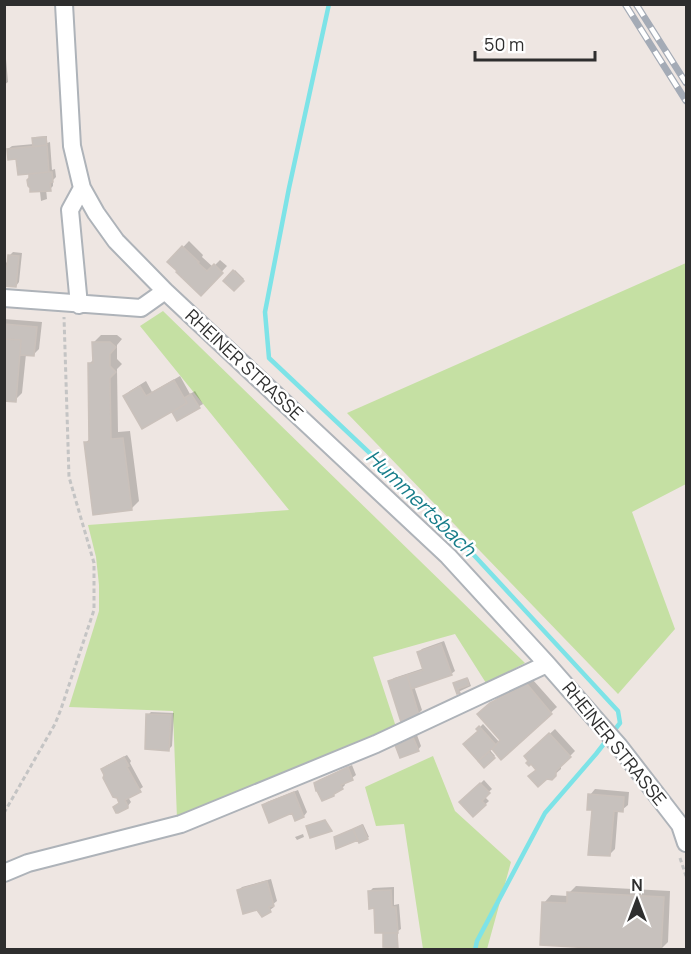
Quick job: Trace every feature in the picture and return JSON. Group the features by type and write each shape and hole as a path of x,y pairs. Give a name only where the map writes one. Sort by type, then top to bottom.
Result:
{"street":[{"name":"RHEINER STRASSE","path":"64,4 72,146 82,188 116,242 165,291 448,556 548,664 619,746 683,823 687,843"},
{"path":"71,304 69,210 82,188"},
{"path":"4,298 141,308 165,291"},
{"path":"4,873 28,863 182,824 376,744 548,664"}],"path":[{"path":"4,813 55,724 93,610 93,563 69,477 71,304"}],"green space":[{"path":"686,263 686,484 632,512 675,629 618,694 347,413"},
{"path":"163,311 525,663 486,683 455,634 373,657 396,727 177,819 173,711 69,707 99,611 96,557 88,525 289,510 140,326"},
{"path":"433,756 455,811 511,862 487,949 423,949 404,824 376,826 365,787"}],"building":[{"path":"46,137 47,145 33,147 32,138"},
{"path":"47,145 49,172 18,175 16,159 8,160 7,149"},
{"path":"52,172 51,191 30,192 27,180 29,174"},
{"path":"182,246 207,271 214,264 223,273 201,296 167,262"},
{"path":"8,255 19,256 16,287 4,286 4,266 7,266"},
{"path":"233,270 244,281 234,291 223,281"},
{"path":"4,324 37,327 34,356 20,355 21,340 4,339"},
{"path":"4,339 21,340 16,402 4,401"},
{"path":"92,342 110,342 116,347 110,354 110,366 116,372 110,378 111,439 123,438 132,510 93,515 84,442 89,442 88,363 93,363"},
{"path":"174,380 187,403 142,429 123,396 140,386 146,396"},
{"path":"191,394 200,408 177,421 172,412 187,403 184,398"},
{"path":"441,644 452,675 411,689 407,675 423,670 417,652"},
{"path":"407,675 419,715 401,722 388,681"},
{"path":"467,678 469,685 458,689 460,693 457,694 453,683"},
{"path":"527,684 552,714 501,760 492,749 500,740 477,714 490,703"},
{"path":"146,714 171,715 169,751 145,749"},
{"path":"479,726 496,745 478,761 463,744 478,731 476,729"},
{"path":"549,733 571,757 556,771 556,776 552,780 547,779 538,787 528,776 536,770 531,764 529,766 526,763 528,761 524,756"},
{"path":"413,737 419,751 400,758 395,745"},
{"path":"489,752 495,758 484,768 478,761"},
{"path":"124,757 141,792 125,800 128,808 116,813 113,807 119,803 117,798 113,797 101,769"},
{"path":"348,767 353,780 341,785 343,789 334,796 322,801 314,783"},
{"path":"480,783 490,793 482,801 486,805 473,817 459,802"},
{"path":"294,792 304,817 295,821 292,813 269,823 262,805"},
{"path":"588,794 624,797 623,812 614,811 610,856 588,855 592,810 587,810"},
{"path":"325,820 332,831 310,838 306,826"},
{"path":"362,825 368,839 359,843 353,829"},
{"path":"353,829 358,840 336,849 334,837"},
{"path":"267,881 274,906 269,907 271,912 262,917 257,910 243,914 237,890"},
{"path":"391,890 392,907 396,907 398,933 375,933 374,908 369,909 368,891"},
{"path":"567,892 664,897 661,950 540,945 542,902 567,903"},
{"path":"383,933 397,933 398,948 383,947"}],"waterway":[{"name":"Hummertsbach","path":"329,4 265,312 269,358 447,526 618,711 620,723 545,813 477,941 475,950"}],"railway":[{"path":"625,4 686,101"},
{"path":"636,4 686,83"}]}
